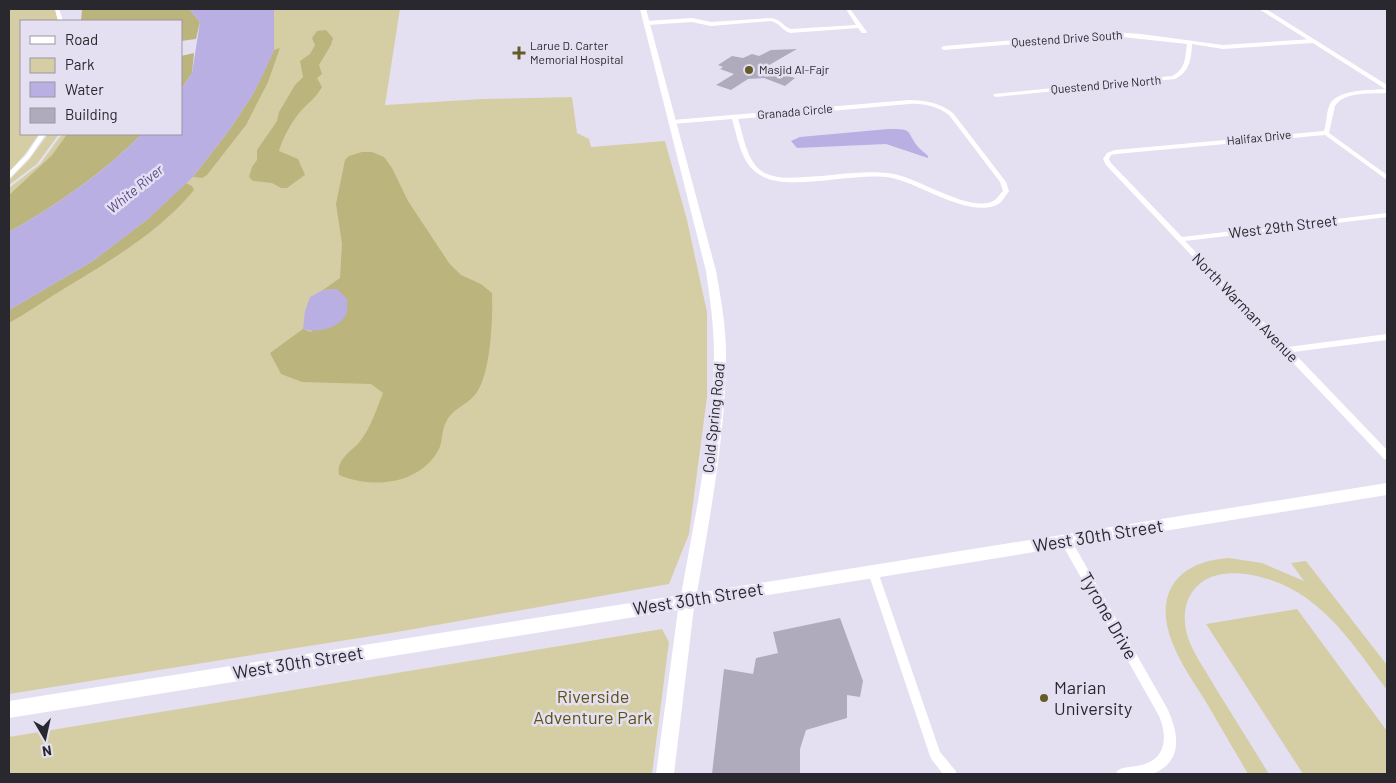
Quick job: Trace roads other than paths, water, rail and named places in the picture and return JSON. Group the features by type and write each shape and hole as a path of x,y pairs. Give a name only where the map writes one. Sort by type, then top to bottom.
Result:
{"main road":[{"name":"Cold Spring Road","path":"643,9 713,282 720,343 720,375 715,432 688,601 666,774"},
{"path":"1262,9 1387,90"},
{"name":"West 30th Street","path":"9,710 1387,489"}],"street":[{"path":"848,9 864,32"},
{"path":"647,23 692,20 708,24 771,19 778,21 783,28 790,31 860,26"},
{"name":"Questend Drive South","path":"944,48 1112,34 1232,48 1313,41"},
{"name":"Questend Drive North","path":"996,95 1173,78 1182,74 1187,68 1188,44"},
{"path":"1387,90 1350,95 1335,100 1326,133 1387,178"},
{"name":"Granada Circle","path":"672,122 917,102 936,105 951,114 1006,188 1004,195 993,202 963,204 947,199 902,178 879,173 792,181 769,177 757,171 752,165 734,117"},
{"name":"Halifax Drive","path":"1106,158 1109,154 1115,152 1326,133"},
{"path":"9,176 28,156 42,135"},
{"name":"North Warman Avenue","path":"1106,158 1108,164 1387,456"},
{"name":"West 29th Street","path":"1180,239 1387,215"},
{"path":"1286,350 1387,337"},
{"name":"Tyrone Drive","path":"1066,541 1163,712 1169,727 1170,749 1164,760 1147,770 1122,774"},
{"path":"873,572 930,741 936,756 951,774"}],"water":[{"name":"White River","path":"189,9 274,9 274,50 253,94 230,129 193,177 148,219 93,261 9,310 9,232 79,188 112,162 141,135 182,135 182,88 192,73 200,22"},
{"path":"902,129 908,132 928,158 886,144 797,148 791,141 800,137"},
{"path":"337,289 347,299 347,313 342,320 327,329 303,329 305,311 310,297 323,290"}],"place":[{"name":"Larue D. Carter Memorial Hospital","path":"519,53"},
{"name":"Masjid Al-Fajr","path":"749,70"},
{"name":"Marian University","path":"1044,698"}],"park label":[{"name":"Riverside Adventure Park","path":"593,708"}]}
